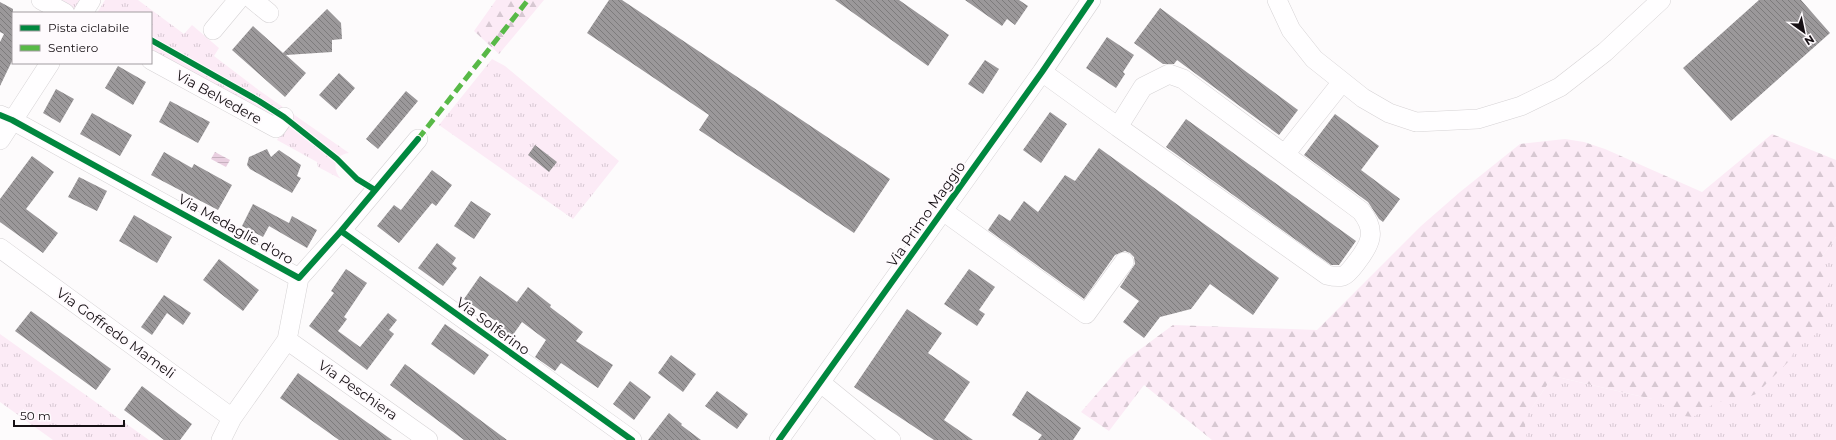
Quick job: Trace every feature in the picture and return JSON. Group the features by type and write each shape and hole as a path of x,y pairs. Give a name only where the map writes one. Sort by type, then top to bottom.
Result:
{"street":[{"path":"41,0 63,12"},
{"path":"84,12 91,0"},
{"path":"213,30 238,0"},
{"path":"253,0 269,13"},
{"name":"Via Primo Maggio","path":"779,440 1042,72 1091,0"},
{"path":"1277,0 1291,30 1314,59 1363,98 1389,113 1416,122 1478,119 1521,106 1560,87 1605,52 1660,0"},
{"name":"Via Belvedere","path":"152,61 276,128 284,117"},
{"path":"0,140 6,117 49,64"},
{"path":"1042,72 1118,127 1327,275 1343,276 1351,270 1364,252 1371,236 1369,221 1361,211 1183,79 1169,74 1143,87 1118,127"},
{"path":"1285,154 1342,82"},
{"name":"Via Medaglie d'oro","path":"6,117 299,278 341,231 418,139"},
{"path":"943,211 1086,314 1124,262"},
{"name":"Via Solferino","path":"341,231 632,440"},
{"name":"Via Goffredo Mameli","path":"0,248 232,418"},
{"path":"221,440 232,418 287,340 299,278"},
{"name":"Via Peschiera","path":"287,340 428,440"},
{"path":"821,383 891,440"}],"green space":[{"path":"47,0 82,0 75,12"},
{"path":"105,0 138,0 184,34 192,25 219,48 214,56 260,91 349,153 340,156 336,163 336,171 341,179 318,167 317,162 277,140 283,129 152,58 152,12 98,12"},
{"path":"496,0 544,0 499,54 474,31"},
{"path":"492,59 505,66 619,161 573,219 439,125"},
{"path":"1772,134 1836,160 1836,237 1822,257 1830,279 1824,320 1820,329 1813,337 1795,349 1790,360 1756,394 1743,399 1717,402 1693,417 1684,416 1652,399 1553,376 1529,412 1525,425 1527,440 1212,440 1144,385 1109,431 1081,412 1127,359 1173,325 1317,330 1421,226 1460,192 1520,144 1565,139 1584,142 1605,149 1702,192"},
{"path":"1836,237 1836,440 1510,440 1553,376 1652,399 1822,257"},
{"path":"0,334 149,440 53,440 0,402"}],"shaded area":[{"path":"215,152 230,160 226,167 211,159"}],"building":[{"path":"609,0 622,0 890,179 854,233 699,130 709,115 587,33"},
{"path":"835,0 899,0 949,35 928,66"},
{"path":"965,0 1019,0 1028,6 1015,25 1007,19 1002,26"},
{"path":"1759,0 1801,0 1830,33 1731,121 1683,68"},
{"path":"0,2 13,9 13,12 12,61 0,86 0,42 4,34 0,32"},
{"path":"1160,8 1298,110 1279,135 1177,60 1174,64 1163,64 1134,43"},
{"path":"327,9 341,23 342,39 332,40 332,52 286,55 306,73 285,97 232,50 253,26 283,53"},
{"path":"1107,37 1134,55 1123,72 1125,74 1116,88 1086,68"},
{"path":"985,60 999,69 983,94 968,84"},
{"path":"118,66 146,82 133,105 105,88"},
{"path":"339,73 355,88 336,110 319,95"},
{"path":"56,89 74,99 60,123 43,113"},
{"path":"406,91 418,101 378,149 366,139"},
{"path":"170,101 210,122 198,143 159,122"},
{"path":"1050,112 1067,124 1041,163 1023,150"},
{"path":"92,113 132,135 120,156 80,134"},
{"path":"1335,114 1379,146 1361,170 1400,199 1383,222 1379,219 1368,202 1304,155"},
{"path":"1186,119 1356,241 1339,265 1331,265 1166,147"},
{"path":"535,145 557,162 549,172 528,155"},
{"path":"1099,148 1279,278 1253,315 1210,284 1191,309 1160,317 1144,338 1123,322 1139,301 1120,287 1135,264 1134,257 1130,253 1125,251 1115,255 1084,299 988,230 999,214 1010,221 1024,201 1038,212 1065,175 1075,181"},
{"path":"267,149 271,157 279,150 301,165 297,176 301,178 292,193 250,169 247,165 249,157"},
{"path":"164,152 192,168 194,164 232,185 218,210 151,175"},
{"path":"32,156 54,172 26,209 58,233 43,253 0,222 0,199"},
{"path":"432,170 452,185 436,206 432,203 399,243 377,226 394,205 401,210"},
{"path":"79,177 107,191 97,211 68,197"},
{"path":"471,201 491,214 474,239 454,226"},
{"path":"253,204 289,223 292,216 317,230 307,248 269,226 263,237 242,226"},
{"path":"134,215 172,237 157,263 119,241"},
{"path":"437,243 456,258 452,264 457,268 443,286 418,268"},
{"path":"219,259 259,290 243,311 203,280"},
{"path":"346,269 367,283 344,317 347,319 338,331 360,347 388,313 397,320 389,330 394,334 367,370 309,326 334,293 331,291"},
{"path":"969,269 995,287 979,310 985,314 977,326 944,304"},
{"path":"480,276 517,302 528,287 551,305 550,307 583,332 576,341 613,365 598,388 561,363 555,371 535,357 546,340 522,322 510,339 496,329 500,324 464,299"},
{"path":"164,295 191,313 183,325 167,313 152,335 141,327"},
{"path":"907,309 942,333 928,353 970,382 944,420 973,440 934,440 854,387"},
{"path":"31,311 111,369 96,390 15,331"},
{"path":"445,324 489,355 474,375 431,344"},
{"path":"671,355 696,374 683,392 658,373"},
{"path":"405,364 507,440 464,440 390,385"},
{"path":"298,373 392,440 339,440 280,398"},
{"path":"630,381 651,397 634,420 613,404"},
{"path":"142,386 192,424 180,440 164,440 124,410"},
{"path":"717,391 748,414 737,429 705,406"},
{"path":"1027,391 1081,428 1073,440 1038,440 1042,435 1012,415"},
{"path":"669,413 682,424 681,425 701,440 648,440"}],"marked path":[{"path":"418,139 528,0"}],"cycle path":[{"path":"779,440 1042,72 1091,0"},
{"path":"152,41 259,101 284,117 337,159 357,179 375,190"},
{"path":"0,115 12,120 299,278 341,231 418,139"},
{"path":"341,231 632,440"}]}
